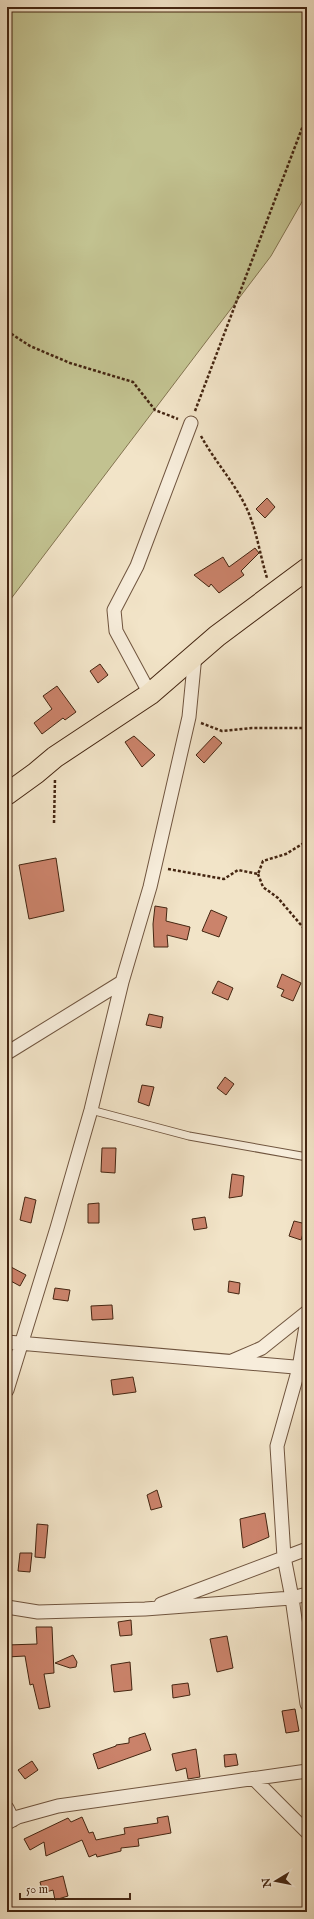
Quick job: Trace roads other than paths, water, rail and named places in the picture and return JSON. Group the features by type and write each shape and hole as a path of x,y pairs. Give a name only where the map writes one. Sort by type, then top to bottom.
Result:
{"main road":[{"path":"7,794 55,757 150,694 217,636 307,569"}],"street":[{"path":"150,694 116,631 114,610 138,566 190,423"},
{"path":"7,1390 91,1110 122,982 154,868 189,717 195,656"},
{"path":"8,1054 122,982"},
{"path":"231,1362 262,1348 307,1312"},
{"path":"307,1320 303,1368 277,1446 284,1557 292,1598 307,1704"},
{"path":"7,1342 303,1368"},
{"path":"145,1609 307,1549"},
{"path":"7,1607 38,1612 145,1609 292,1598 307,1594"},
{"path":"7,1808 10,1821 58,1806 307,1771"},
{"path":"254,1779 307,1832"}],"lane":[{"path":"91,1110 189,1136 307,1157"}]}
